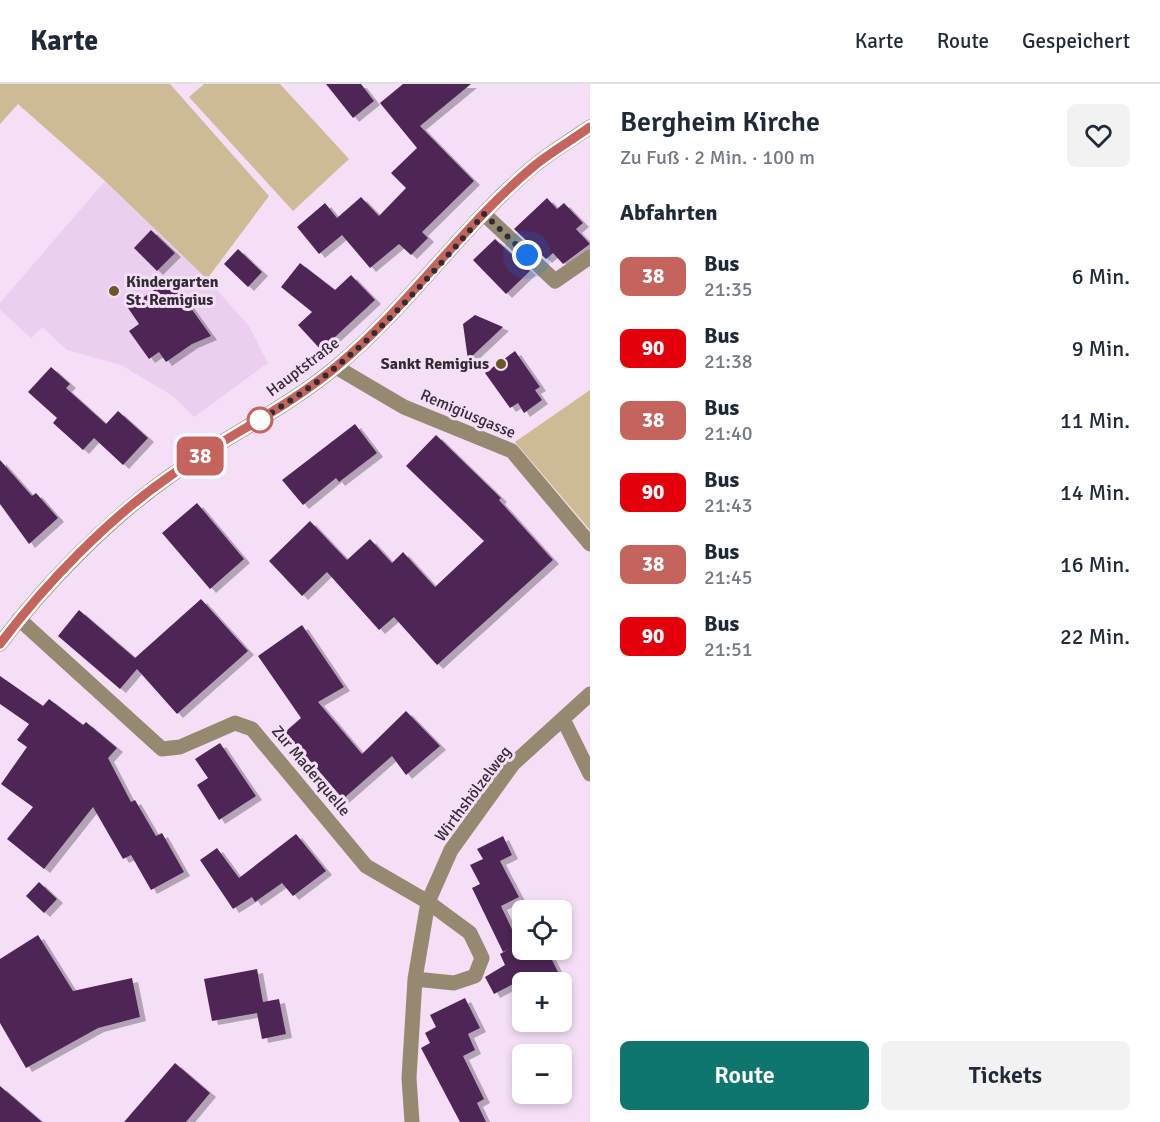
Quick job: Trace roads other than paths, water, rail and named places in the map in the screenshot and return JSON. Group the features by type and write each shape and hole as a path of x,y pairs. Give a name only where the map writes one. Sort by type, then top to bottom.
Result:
{"street":[{"name":"Hauptstraße","path":"0,644 19,619 115,519 170,476 285,404 336,367 410,297 484,214 534,166 590,127"},
{"path":"484,214 555,281 590,256"},
{"name":"Remigiusgasse","path":"336,367 404,407 512,451 590,544"},
{"name":"Zur Maderquelle","path":"19,619 162,749 180,747 235,723 252,729 366,866 428,902 470,933 482,958 475,976 454,984 415,979"},
{"name":"Wirthshölzelweg","path":"428,902 452,850 513,764 590,694"},
{"path":"563,719 590,774"},
{"path":"412,1122 409,1078 415,979 428,902"}],"place":[{"name":"Kindergarten St. Remigius","path":"114,291"},
{"name":"Sankt Remigius","path":"501,364"}]}
